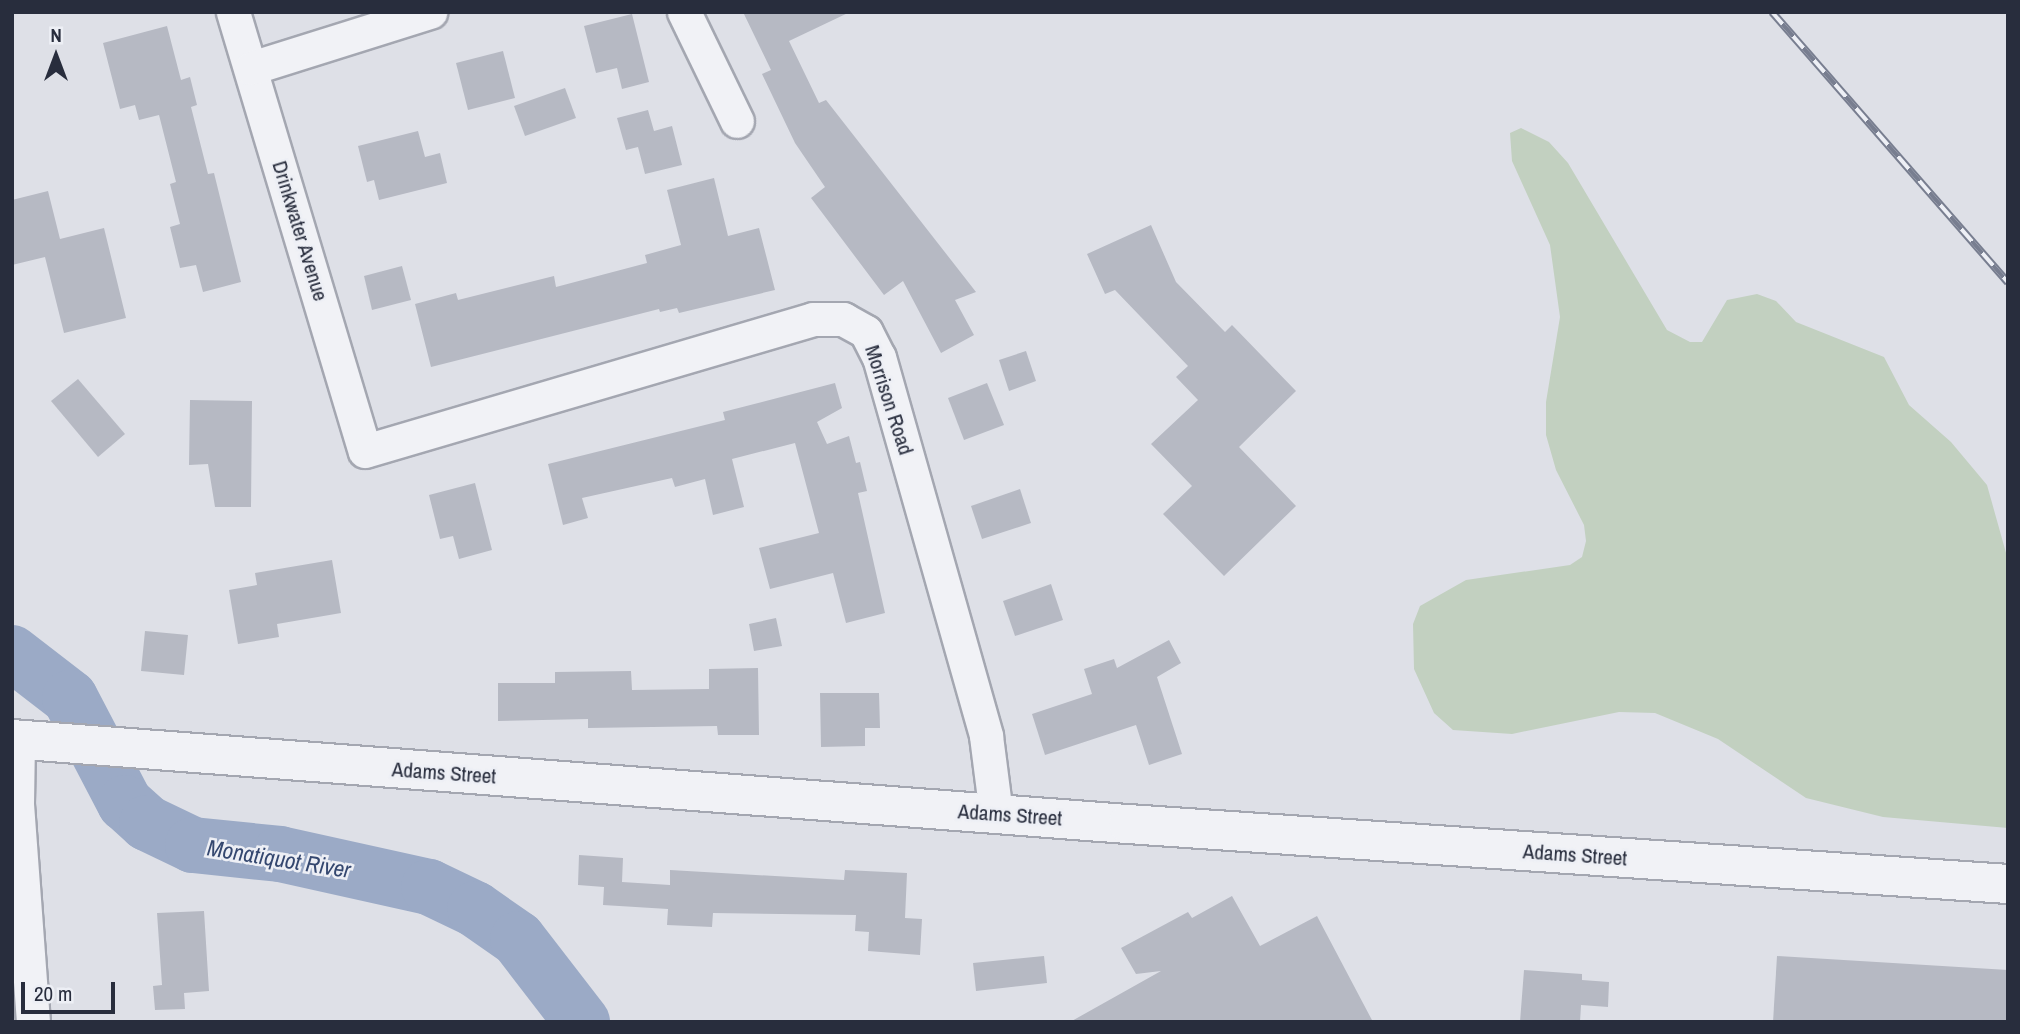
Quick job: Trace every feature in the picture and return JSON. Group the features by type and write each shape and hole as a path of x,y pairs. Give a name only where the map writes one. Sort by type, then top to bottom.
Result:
{"street":[{"name":"Drinkwater Avenue","path":"233,12 365,451"},
{"path":"251,68 430,12"},
{"path":"684,12 737,121"},
{"name":"Morrison Road","path":"365,451 813,319 856,323 866,332 879,357 986,736 996,814"},
{"path":"15,739 19,844 33,1022"},
{"name":"Adams Street","path":"15,739 996,814 2008,884"}],"green space":[{"path":"1521,128 1549,142 1568,163 1667,330 1690,342 1702,342 1727,300 1757,294 1776,301 1796,322 1884,357 1909,405 1951,442 1987,485 2008,560 2008,828 1883,817 1806,798 1718,739 1655,713 1619,712 1512,734 1453,730 1434,713 1414,669 1413,624 1420,606 1466,580 1570,565 1582,557 1586,541 1584,525 1556,470 1546,435 1546,402 1560,317 1550,245 1512,161 1510,133"}],"building":[{"path":"743,12 850,12 789,41 819,103 826,100 976,292 955,300 974,335 941,353 903,281 884,295 811,198 825,187 795,143 762,74 771,70"},
{"path":"632,14 649,82 622,89 617,68 596,73 584,26"},
{"path":"167,26 181,80 190,77 197,105 191,107 208,174 214,173 241,282 203,292 196,265 180,268 170,227 180,224 170,184 176,182 159,115 139,120 135,105 120,109 103,43"},
{"path":"503,51 515,98 468,110 456,63"},
{"path":"565,88 576,118 525,136 514,106"},
{"path":"648,110 654,131 672,126 682,165 645,174 638,147 626,150 617,118"},
{"path":"418,131 425,157 440,153 447,183 379,200 374,180 367,182 358,146"},
{"path":"714,178 728,236 759,228 775,290 679,313 677,308 660,312 659,309 431,367 415,304 456,293 458,300 554,276 556,287 647,263 645,255 681,245 667,190"},
{"path":"48,191 60,239 104,228 126,318 64,333 45,257 12,265 12,200"},
{"path":"1151,225 1176,282 1225,332 1232,325 1296,391 1239,447 1296,506 1224,576 1163,514 1192,486 1151,444 1198,400 1176,377 1188,366 1115,290 1105,294 1087,254"},
{"path":"402,266 411,300 372,310 364,276"},
{"path":"1026,351 1036,381 1009,391 999,360"},
{"path":"78,379 125,434 98,457 51,401"},
{"path":"835,383 842,408 817,422 827,444 849,436 856,463 860,462 867,491 858,493 885,613 846,623 833,573 770,589 759,548 819,533 795,443 732,459 744,507 713,515 705,479 675,487 672,478 582,498 588,518 563,525 548,464 725,420 723,412"},
{"path":"987,383 1004,425 964,440 948,398"},
{"path":"190,400 252,401 251,507 215,507 208,464 189,465"},
{"path":"475,483 492,550 459,559 453,536 440,539 429,495"},
{"path":"1020,489 1031,523 982,539 971,506"},
{"path":"332,560 341,613 277,624 279,637 238,644 229,590 257,585 255,573"},
{"path":"1051,584 1063,620 1015,636 1003,601"},
{"path":"776,618 782,646 754,651 749,624"},
{"path":"145,631 188,635 184,675 141,671"},
{"path":"1169,640 1181,663 1157,677 1182,754 1149,765 1136,725 1045,755 1032,714 1092,694 1084,669 1114,659 1117,668"},
{"path":"758,668 759,735 718,735 717,726 588,728 588,719 498,721 498,683 555,683 555,672 631,671 632,690 709,689 709,669"},
{"path":"820,693 879,693 880,728 865,728 865,746 821,747"},
{"path":"579,855 623,858 622,882 670,885 670,870 844,880 845,870 907,873 905,918 922,919 920,955 868,951 869,932 855,931 856,915 713,913 712,927 667,925 668,909 603,905 604,887 578,885"},
{"path":"1232,896 1260,946 1317,916 1373,1022 1070,1022 1161,971 1136,974 1121,948 1188,912 1192,918"},
{"path":"204,911 209,991 184,993 185,1009 155,1010 153,986 162,985 157,913"},
{"path":"1044,956 1047,983 976,991 973,963"},
{"path":"1777,956 2008,970 2008,1022 1773,1022"},
{"path":"1524,970 1582,974 1582,980 1609,982 1608,1007 1581,1005 1580,1022 1520,1022"}],"waterway":[{"name":"Monatiquot River","path":"12,653 70,698 125,803 147,823 193,845 280,854 429,887 475,909 518,939 582,1022"}],"railway":[{"path":"1772,12 2008,283"}]}
